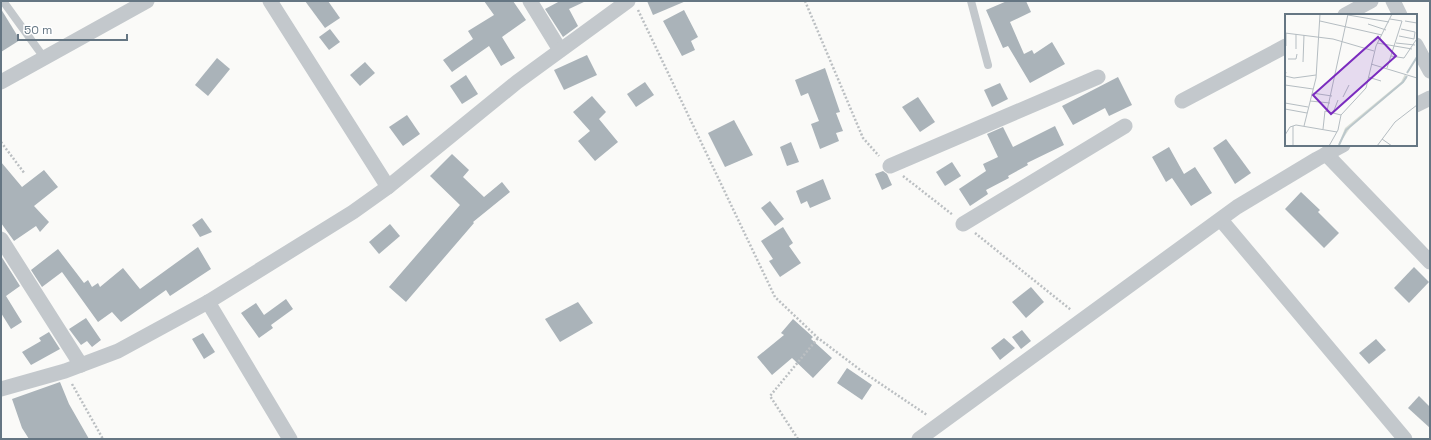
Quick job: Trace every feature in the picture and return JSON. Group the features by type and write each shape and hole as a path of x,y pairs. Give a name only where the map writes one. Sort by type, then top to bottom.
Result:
{"street":[{"path":"1,82 45,59 147,1"},
{"path":"270,1 388,187"},
{"path":"530,1 560,50"},
{"path":"1347,14 1371,1"},
{"path":"1393,1 1400,14"},
{"path":"1,389 65,371 118,350 208,302 353,212 388,187 517,82 560,50 633,5"},
{"path":"1182,101 1285,47"},
{"path":"1417,47 1430,71"},
{"path":"890,166 1098,77"},
{"path":"1417,104 1430,98"},
{"path":"963,224 1125,126"},
{"path":"919,439 1237,207 1341,146"},
{"path":"1326,154 1430,262"},
{"path":"1221,220 1405,439"},
{"path":"1,238 81,365"},
{"path":"208,302 290,439"}],"lane":[{"path":"3,1 45,59"},
{"path":"971,1 988,65"}],"path":[{"path":"805,1 863,138 873,151 1083,319"},
{"path":"633,5 775,297 818,338 863,372 940,424"},
{"path":"1,142 25,174"},
{"path":"798,439 770,396 818,338"},
{"path":"65,371 103,439"}],"building":[{"path":"305,1 328,1 340,18 325,28"},
{"path":"484,1 513,1 526,20 502,37 515,58 501,66 489,46 452,72 443,60 473,39 468,31 494,15"},
{"path":"560,1 586,1 569,9 578,26 563,37 545,9"},
{"path":"647,1 686,1 653,15"},
{"path":"1007,1 1026,1 1031,12 1010,22 1024,54 1032,50 1034,54 1052,42 1065,64 1030,83 1008,46 1003,48 986,10"},
{"path":"1,9 20,40 1,52"},
{"path":"684,10 698,37 691,41 695,50 682,56 663,21"},
{"path":"330,29 340,42 329,50 319,37"},
{"path":"587,55 597,75 564,90 554,70"},
{"path":"217,58 230,69 208,96 195,85"},
{"path":"365,62 375,73 360,86 350,75"},
{"path":"825,68 840,112 836,113 843,131 836,133 839,141 820,149 811,124 819,121 808,93 801,96 795,80"},
{"path":"466,75 478,94 462,104 450,86"},
{"path":"1118,77 1132,105 1109,116 1105,108 1073,125 1062,106"},
{"path":"645,82 654,95 636,107 627,94"},
{"path":"1000,83 1008,99 992,107 984,90"},
{"path":"592,96 606,112 599,119 618,142 595,161 578,141 590,131 573,112"},
{"path":"918,97 935,122 920,132 902,107"},
{"path":"407,115 420,134 403,146 389,127"},
{"path":"734,120 753,155 725,167 708,133"},
{"path":"1055,126 1064,145 1027,163 1028,165 1008,176 1009,178 986,190 988,194 970,206 959,189 986,171 983,164 998,157 987,134 1003,127 1013,147"},
{"path":"1226,139 1251,173 1235,184 1213,148"},
{"path":"791,142 799,162 787,166 780,147"},
{"path":"1169,147 1184,174 1195,167 1212,193 1191,206 1172,178 1166,182 1152,157"},
{"path":"452,154 469,170 463,177 484,197 502,182 510,192 473,222 474,223 406,302 389,287 460,205 430,176"},
{"path":"1,162 22,187 44,170 58,187 34,206 49,222 40,232 36,226 14,241 1,223"},
{"path":"952,162 961,176 945,186 936,172"},
{"path":"883,171 887,174 892,185 882,190 875,174"},
{"path":"823,179 831,199 810,208 807,201 801,204 796,191"},
{"path":"1301,192 1320,210 1318,212 1339,233 1324,248 1285,209"},
{"path":"770,201 784,219 775,226 761,208"},
{"path":"202,218 212,232 200,237 192,225"},
{"path":"390,224 400,236 379,254 369,242"},
{"path":"783,227 793,243 789,246 801,263 780,277 769,261 773,259 761,241"},
{"path":"198,247 211,269 170,296 166,290 121,322 112,312 98,322 62,272 42,287 31,270 58,249 84,283 88,280 92,287 98,283 100,287 123,268 140,289"},
{"path":"1,256 20,286 6,296 22,322 11,329 1,313"},
{"path":"1414,267 1429,282 1409,303 1394,288"},
{"path":"1031,287 1044,302 1026,318 1012,302"},
{"path":"286,299 293,309 271,325 273,328 259,338 241,313 256,303 264,315"},
{"path":"578,302 593,323 560,342 545,319"},
{"path":"86,318 101,340 92,347 87,341 81,345 69,329"},
{"path":"793,319 813,337 811,339 832,358 813,378 792,358 772,375 757,357 784,335 781,333"},
{"path":"1022,330 1031,341 1021,349 1012,337"},
{"path":"49,332 60,349 31,365 22,352 41,341 39,338"},
{"path":"203,333 215,352 204,359 192,339"},
{"path":"1004,338 1015,348 1000,360 991,348"},
{"path":"1376,339 1386,350 1369,364 1359,353"},
{"path":"847,368 872,385 862,400 837,383"},
{"path":"60,382 69,404 89,439 29,439 22,428 12,399"},
{"path":"1419,396 1430,407 1430,428 1408,408"}]}
